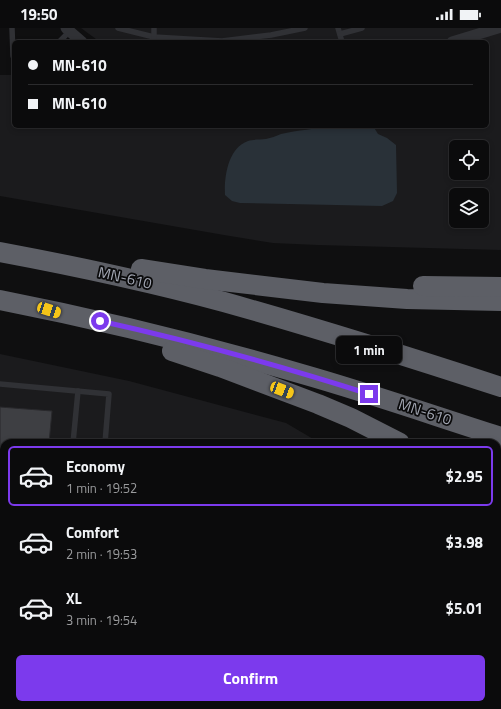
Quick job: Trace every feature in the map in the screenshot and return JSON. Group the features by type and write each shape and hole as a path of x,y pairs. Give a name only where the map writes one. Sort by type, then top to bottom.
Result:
{"highway":[{"path":"0,246 175,275 323,293 407,299 501,301"},
{"name":"MN-610","path":"0,252 88,270 222,302 350,339 501,387"},
{"path":"323,293 357,289 406,287 501,287"},
{"name":"MN-610","path":"0,300 188,342 270,364 501,437"},
{"path":"49,310 220,367 357,420 393,439"}],"street":[{"path":"459,40 498,28"},
{"path":"68,30 80,40"}],"lane":[{"path":"12,28 12,40"},
{"path":"118,28 154,40 154,28"},
{"path":"230,40 272,35 302,28"},
{"path":"339,31 362,28"},
{"path":"60,40 68,30"},
{"path":"0,384 109,394 105,439"},
{"path":"74,439 78,391"}],"shaded area":[{"path":"81,28 501,28 501,250 273,243 0,196 0,75 12,75 12,128 489,128 489,40 97,40"},
{"path":"320,128 374,128 378,134 387,138 396,145 397,193 393,201 382,206 240,203 232,201 225,195 225,180 229,164 232,156 241,145 250,140 272,138 287,133"},
{"path":"0,354 129,381 286,423 313,439 0,439"}],"building":[{"path":"0,407 52,411 49,439 0,439"}],"route":[{"path":"100,321 203,346 369,394"}]}
